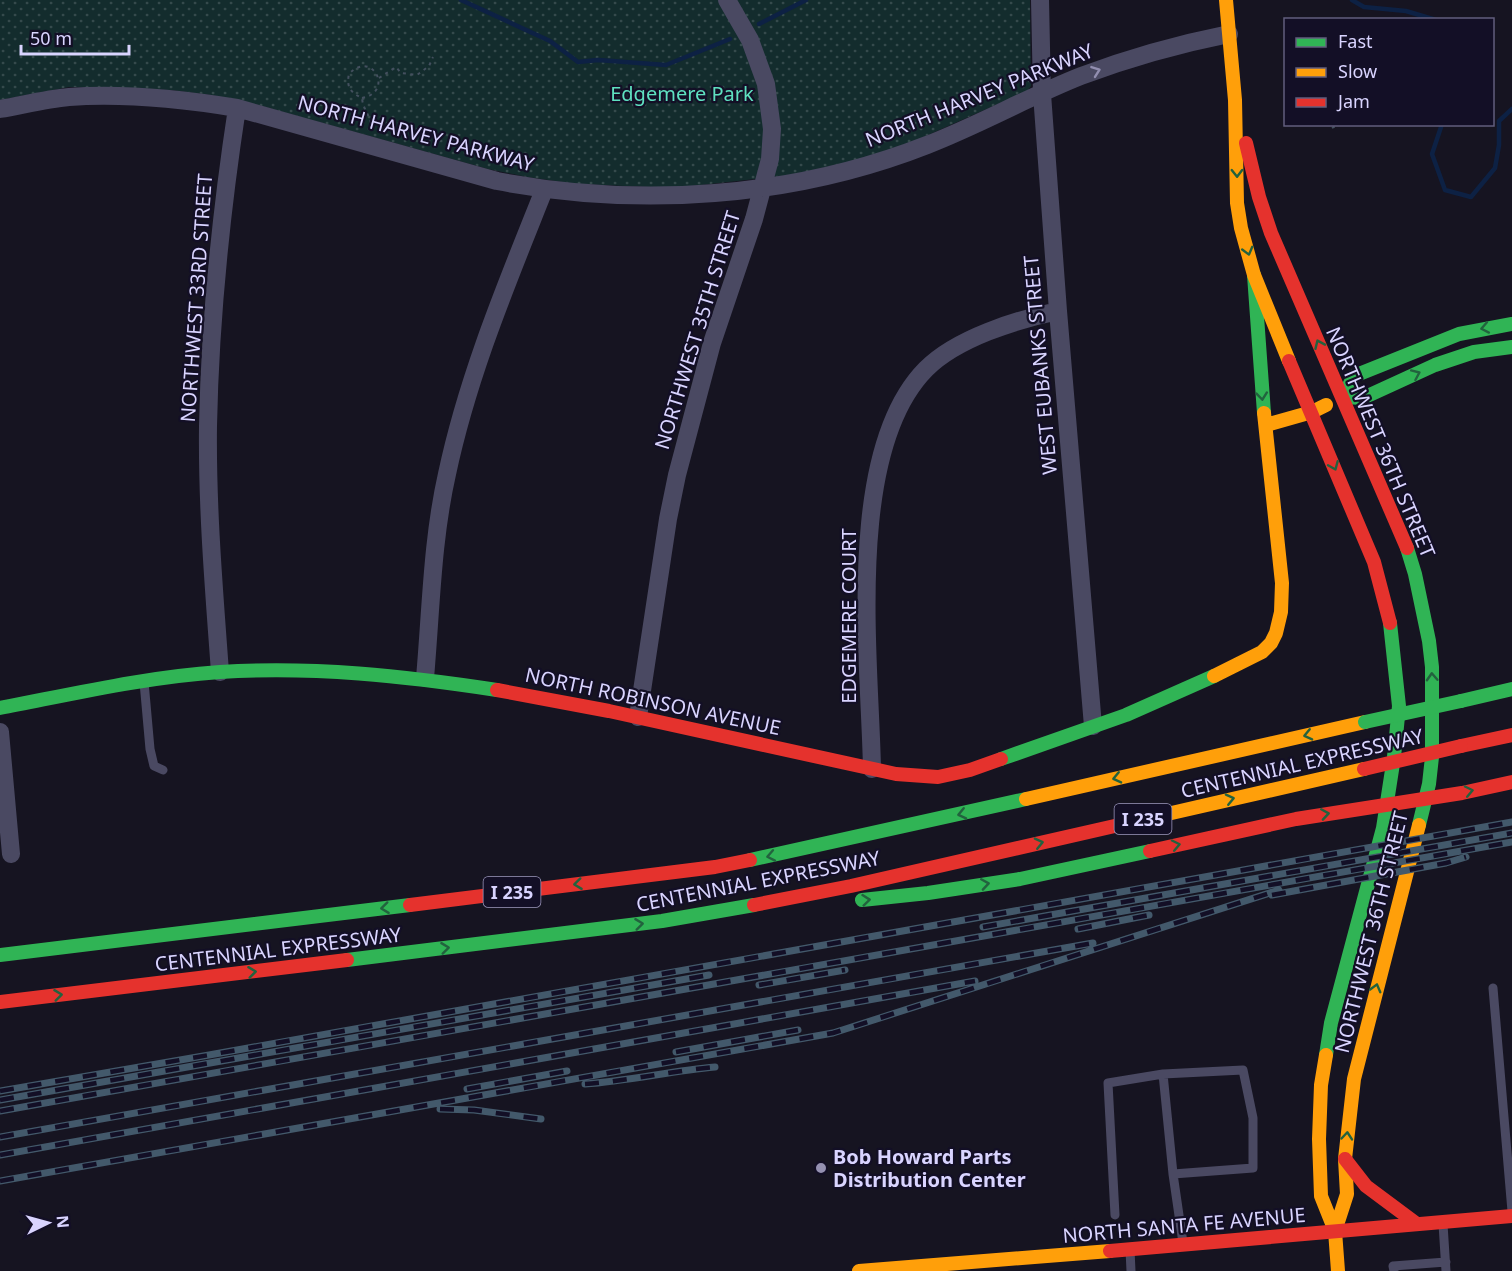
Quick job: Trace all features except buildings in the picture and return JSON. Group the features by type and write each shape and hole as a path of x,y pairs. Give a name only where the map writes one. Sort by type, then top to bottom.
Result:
{"main road":[{"name":"NORTHWEST 36TH STREET","path":"1226,0 1235,100 1237,203 1241,228 1254,275 1374,562 1389,613 1399,706 1397,733 1378,844 1331,1023 1321,1085 1319,1139 1321,1196 1335,1231"},
{"name":"NORTHWEST 36TH STREET","path":"1235,100 1259,197 1271,233 1406,546 1422,602 1429,641 1433,690 1432,757 1426,798 1362,1044 1349,1114 1345,1159 1347,1194 1335,1231"},
{"path":"1254,275 1266,425 1312,412 1343,397 1363,398 1435,365 1474,352 1512,347"},
{"path":"1343,397 1354,376 1459,334 1512,324"},
{"name":"NORTH ROBINSON AVENUE","path":"0,708 144,682 220,672 339,671 425,678 511,691 896,774 954,775 1126,715 1230,670 1262,652 1271,643 1279,624 1282,583 1266,425"},
{"name":"CENTENNIAL EXPRESSWAY","path":"0,955 715,867 852,839 1512,689"},
{"name":"CENTENNIAL EXPRESSWAY","path":"0,1002 662,921 762,904 851,886 1512,735"},
{"path":"662,921 928,894 1020,879 1296,819 1512,782"},
{"path":"1345,1159 1366,1186 1417,1224"},
{"name":"NORTH SANTA FE AVENUE","path":"859,1271 1130,1250 1512,1214"},
{"path":"1335,1231 1338,1271"}],"street":[{"name":"NORTHWEST 35TH STREET","path":"638,717 668,519 677,475 712,344 764,186 770,159 771,113 763,72 750,40 727,0"},
{"name":"WEST EUBANKS STREET","path":"1040,0 1042,94 1093,726"},
{"name":"NORTH HARVEY PARKWAY","path":"0,109 52,99 85,96 176,99 237,108 497,181 544,190 638,196 695,194 764,186 849,171 956,133 1080,77 1143,55 1229,34"},
{"name":"NORTHWEST 33RD STREET","path":"220,672 213,584 209,468 210,383 212,323 229,158 237,108"},
{"path":"425,678 438,521 446,475 484,340 544,190"},
{"name":"EDGEMERE COURT","path":"872,769 867,560 876,482 892,423 914,381 949,351 970,339 1034,316 1058,311"},
{"path":"0,732 11,854"}],"lane":[{"path":"144,682 150,749 154,766 163,770"},
{"path":"1493,988 1512,1214"},
{"path":"1115,1215 1108,1083 1163,1074 1243,1070 1253,1118 1253,1168 1173,1174"},
{"path":"1163,1074 1183,1245"},
{"path":"1394,1271 1393,1266 1446,1266 1442,1222"},
{"path":"1130,1250 1131,1271"}],"path":[{"path":"379,78 396,68 401,73 417,75 429,66 433,57"},
{"path":"364,66 376,72 379,78 376,92 362,98 351,92 348,86 349,74 358,67 364,66"},
{"path":"362,98 363,107 371,121 371,131"}],"green space":[{"name":"Edgemere Park","path":"0,0 1030,0 1031,86 1027,91 910,143 858,160 792,175 674,188 577,184 488,169 258,105 211,95 171,90 69,87 0,100"}],"waterway":[{"path":"461,0 550,41 578,62 598,60 666,65 730,39"},
{"path":"759,24 806,0"},
{"path":"1352,0 1364,7 1406,11 1429,18"},
{"path":"1441,126 1432,154 1445,190 1471,197 1495,168 1499,145 1499,121 1512,109"}],"railway":[{"path":"0,1091 1512,822"},
{"path":"983,927 1512,833"},
{"path":"0,1111 1512,842"},
{"path":"1272,895 1446,863 1466,857"},
{"path":"0,1181 833,1033 1279,890"},
{"path":"1078,929 1149,915"},
{"path":"0,1137 1093,943"},
{"path":"759,985 845,970"},
{"path":"0,1100 709,975"},
{"path":"0,1155 975,981"},
{"path":"676,1052 798,1030"},
{"path":"585,1084 715,1067"},
{"path":"467,1089 567,1071"},
{"path":"440,1109 474,1110 541,1119"}],"traffic: fast":[{"path":"1254,275 1264,413"},
{"path":"1512,324 1459,334 1354,376 1343,397 1363,398 1435,365 1474,352 1512,347"},
{"path":"1407,548 1415,574 1432,667 1432,757 1429,784 1419,825"},
{"path":"1326,1055 1331,1023 1383,828 1394,757 1399,706 1390,623"},
{"path":"0,708 165,678 255,670 324,671 428,680 497,690"},
{"path":"1001,759 1126,715 1214,676"},
{"path":"1461,701 1512,689"},
{"path":"1365,722 1461,701"},
{"path":"750,860 1026,799"},
{"path":"862,900 1020,879 1150,851"},
{"path":"0,955 410,905"},
{"path":"347,960 662,921 754,905"}],"traffic: slow":[{"path":"1226,0 1235,100 1237,203 1241,228 1254,275 1289,361"},
{"path":"1266,425 1312,412 1326,405"},
{"path":"1214,676 1262,652 1271,643 1276,633 1281,612 1282,583 1264,413"},
{"path":"1026,799 1365,722"},
{"path":"1141,820 1364,769"},
{"path":"1335,1231 1347,1194 1345,1159 1354,1079 1419,825"},
{"path":"1326,1055 1321,1085 1319,1139 1321,1196 1335,1231 1338,1271"},
{"path":"859,1271 1110,1251"}],"traffic: jam":[{"path":"1246,143 1259,197 1271,233 1407,548"},
{"path":"1289,361 1374,562 1390,623"},
{"path":"497,690 609,711 896,774 938,777 970,770 1001,759"},
{"path":"1461,746 1512,735"},
{"path":"1364,769 1461,746"},
{"path":"1150,851 1296,819 1462,793 1512,782"},
{"path":"754,905 851,886 1141,820"},
{"path":"410,905 715,867 750,860"},
{"path":"0,1002 347,960"},
{"path":"1345,1159 1366,1186 1417,1224"},
{"path":"1110,1251 1512,1216"}],"place":[{"name":"Bob Howard Parts Distribution Center","path":"821,1168"}]}
